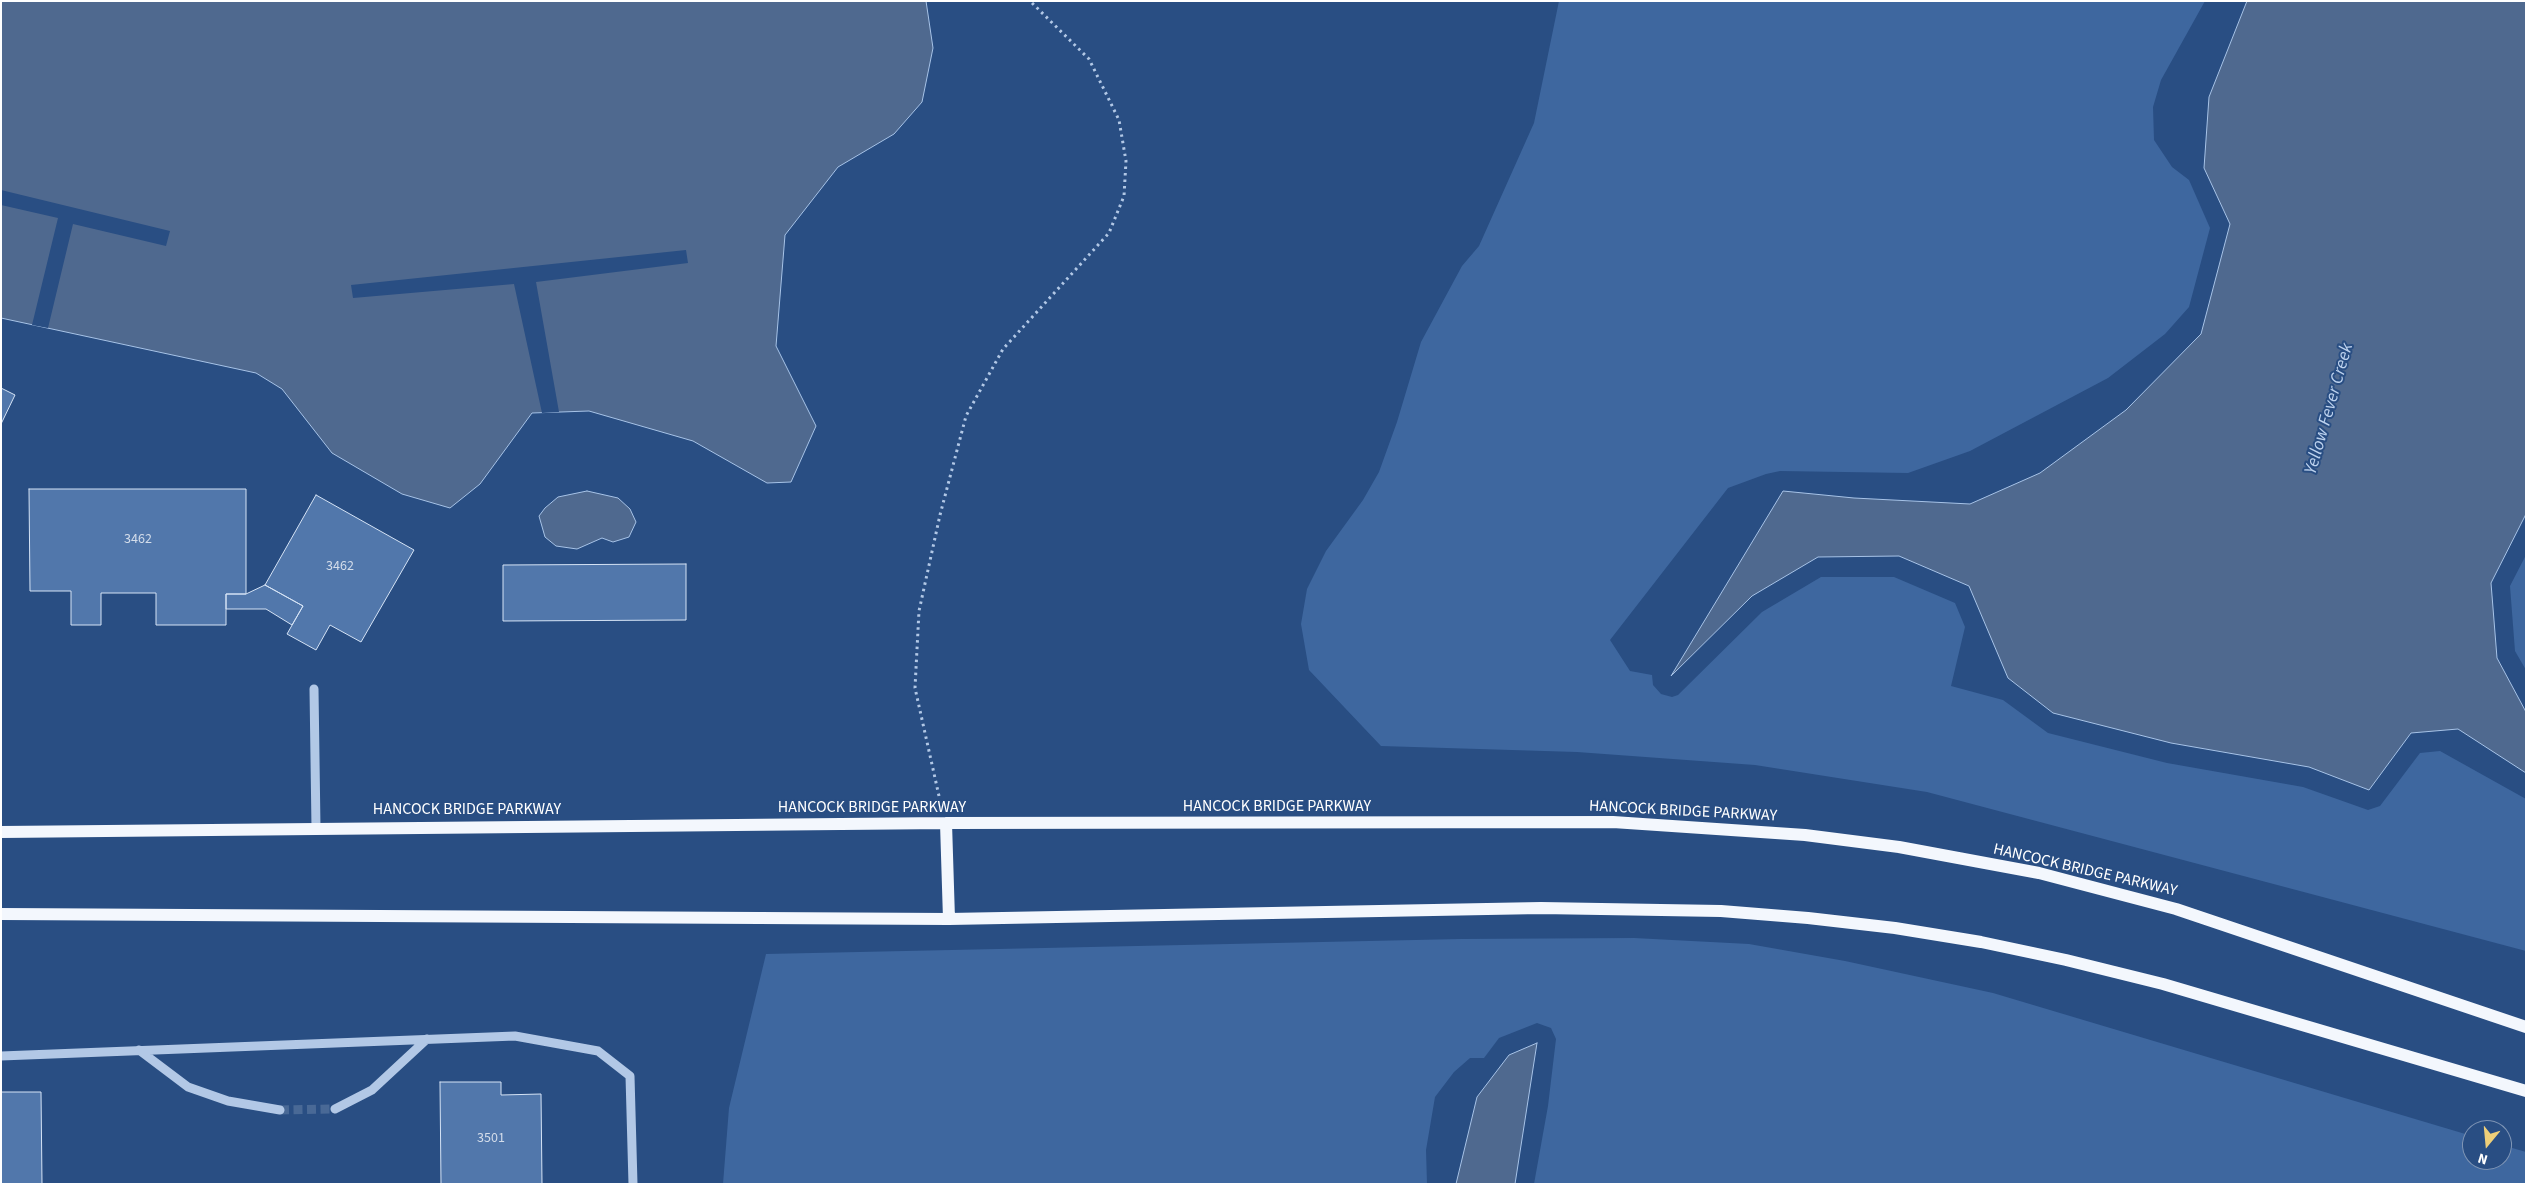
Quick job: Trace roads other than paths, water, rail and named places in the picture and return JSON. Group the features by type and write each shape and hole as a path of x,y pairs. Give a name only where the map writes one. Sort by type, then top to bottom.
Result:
{"main road":[{"name":"HANCOCK BRIDGE PARKWAY","path":"1,832 946,823 1613,822 1805,835 1899,848 2039,874 2159,904 2526,1027"},
{"path":"946,823 948,918"},
{"path":"1,914 948,918 1541,908 1721,911 1808,918 1952,937 2066,960 2163,984 2526,1091"}],"lane":[{"path":"314,689 316,828"},
{"path":"1,1056 515,1036 598,1051 630,1076 633,1184"},
{"path":"335,1109 372,1090 427,1039"},
{"path":"139,1050 188,1087 228,1101 280,1110"}],"water":[{"path":"1,1 926,1 933,48 922,102 894,134 838,167 785,235 776,346 816,426 791,482 767,483 693,441 589,411 532,413 480,484 450,508 402,494 332,453 282,389 256,373 1,318"},
{"name":"Yellow Fever Creek","path":"2247,1 2526,1 2526,514 2491,583 2497,658 2526,712 2526,773 2458,729 2411,733 2369,790 2309,767 2171,743 2053,713 2008,678 1969,586 1899,556 1818,557 1752,596 1671,676 1783,491 1854,498 1970,504 2040,473 2126,410 2201,334 2230,224 2204,168 2209,97"},
{"path":"587,491 618,498 630,509 636,522 629,537 613,542 602,538 577,549 556,546 545,537 539,516 558,497"},
{"path":"1537,1043 1515,1184 1456,1184 1477,1097 1509,1055"}],"tunnel":[{"path":"280,1110 335,1109"}]}
